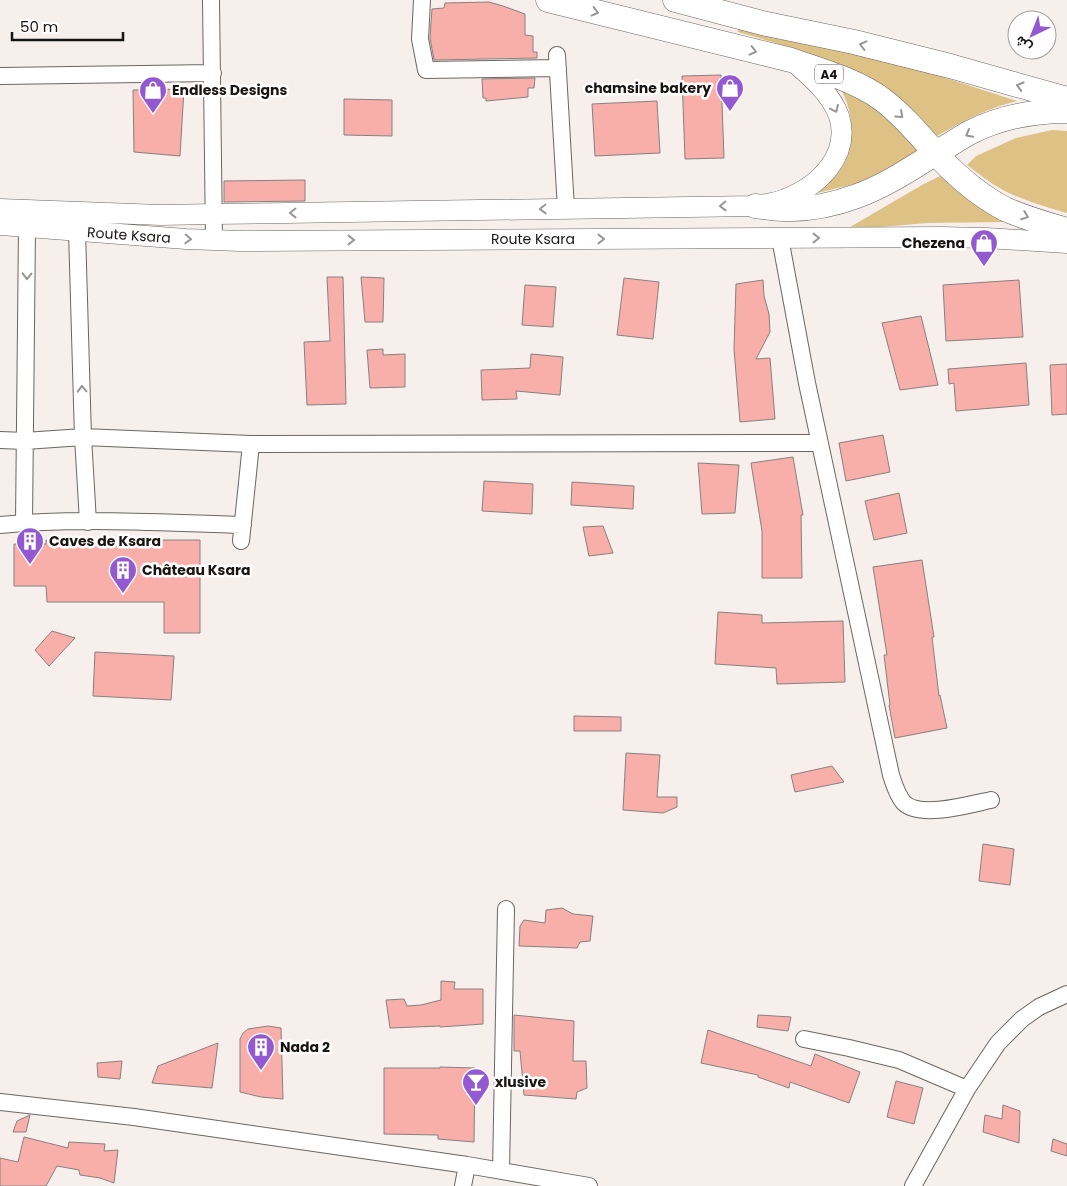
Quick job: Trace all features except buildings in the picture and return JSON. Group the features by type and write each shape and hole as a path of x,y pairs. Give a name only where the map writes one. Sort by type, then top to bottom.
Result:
{"highway":[{"name":"A4","path":"548,0 791,60 873,93 905,119 960,176 991,200 1006,209 1067,230"},
{"path":"675,0 762,23 854,42 950,66 1067,99"},
{"path":"755,206 782,209 808,208 834,203 869,191 988,124 1026,114 1067,111"}],"main road":[{"name":"Route Ksara","path":"77,221 161,215 755,206 771,204 786,199 813,184 832,164 841,140 841,128 832,103 814,80 791,60"},
{"name":"Route Ksara","path":"0,209 27,218 77,221 214,240 986,238 1067,243"},
{"name":"Route Ksara","path":"0,225 27,218"}],"street":[{"path":"211,0 214,240"},
{"path":"422,0 420,39 426,70 557,62 566,209"},
{"path":"0,76 213,73"},
{"path":"24,523 27,218"},
{"path":"77,221 83,437 88,522"},
{"path":"780,238 807,383 874,699 895,788 905,804 922,810 939,810 991,800"},
{"path":"0,440 25,441 83,437 251,444 820,443"},
{"path":"0,525 88,522 242,533 251,444"},
{"path":"501,1170 506,909"},
{"path":"913,1186 967,1089 998,1042 1022,1019 1067,994"},
{"path":"804,1039 899,1060 967,1089"},
{"path":"0,1103 134,1117 501,1170 589,1186"},
{"path":"463,1186 466,1165"}],"shaded area":[{"path":"738,26 909,66 1017,101 996,107 937,136 920,119 796,49 738,32"},
{"path":"840,88 862,97 924,148 892,168 863,182 817,193 842,168 848,155 851,135 850,115"},
{"path":"1052,130 1067,131 1067,213 1010,193 967,165 976,156 1016,138"},
{"path":"944,174 1006,222 927,223 845,230 922,185"}],"place":[{"name":"chamsine bakery","path":"730,112"},
{"name":"Endless Designs","path":"153,114"},
{"name":"Chezena","path":"984,267"},
{"name":"Caves de Ksara","path":"30,565"},
{"name":"Château Ksara","path":"123,594"},
{"name":"Nada 2","path":"261,1071"},
{"name":"xlusive","path":"476,1106"}]}
